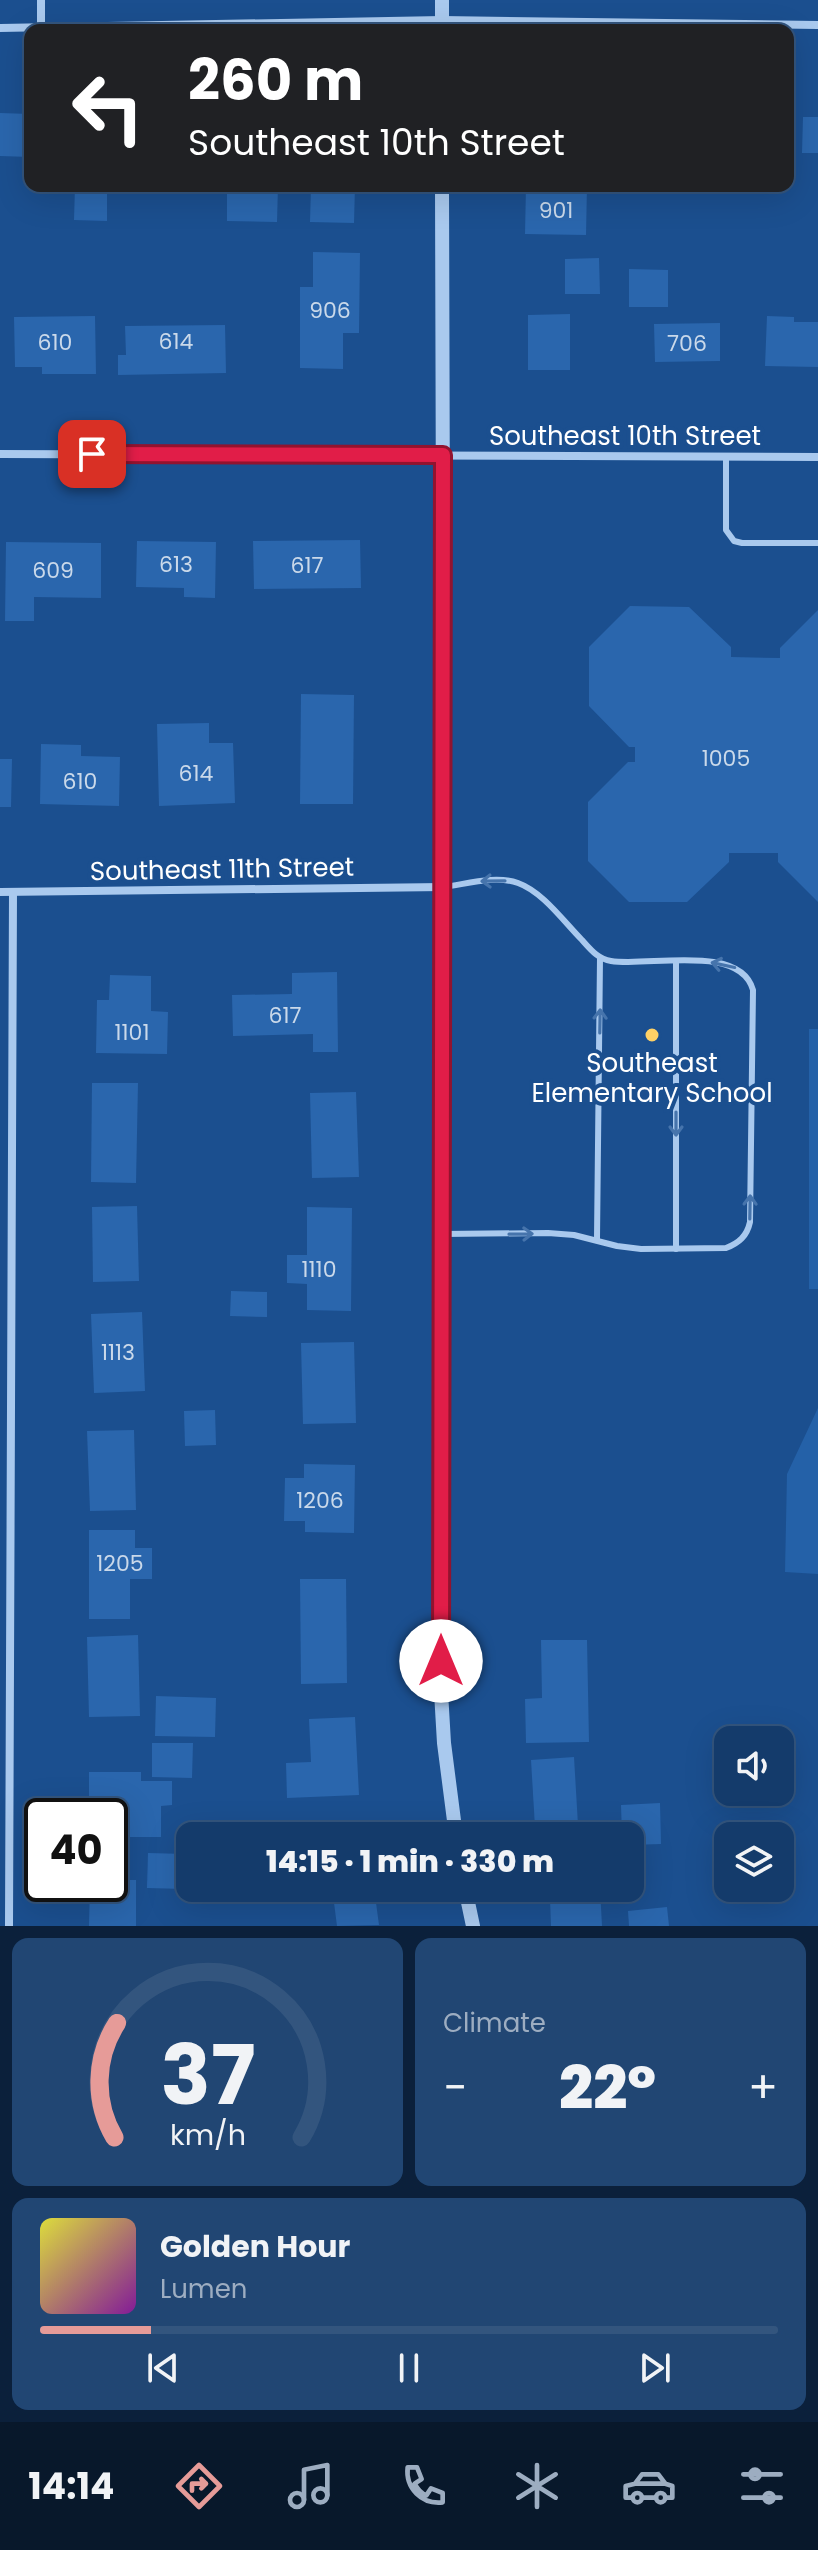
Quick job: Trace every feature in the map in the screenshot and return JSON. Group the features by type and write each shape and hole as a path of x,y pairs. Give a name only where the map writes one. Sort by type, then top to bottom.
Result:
{"street":[{"path":"41,0 41,24"},
{"path":"442,0 442,24"},
{"path":"794,25 818,25"},
{"path":"0,28 24,28"},
{"path":"442,192 444,887 441,1692 454,1822"},
{"name":"Southeast 10th Street","path":"0,454 818,457"},
{"name":"Southeast 11th Street","path":"0,892 444,887"},
{"path":"9,1926 13,892"},
{"path":"468,1902 473,1926"}],"lane":[{"path":"726,457 726,530 729,536 742,543 818,543"},
{"path":"443,1234 548,1233 597,1239 617,1246 676,1249 726,1248 736,1244 748,1230 753,990 745,974 728,964 609,961 600,958 542,899 519,884 484,881 444,887"},
{"path":"597,1239 600,958"},
{"path":"676,962 676,1249"}],"shaded area":[{"path":"809,1029 818,1029 818,1289 809,1289"},
{"path":"818,1408 818,1574 785,1572 787,1474"}],"building":[{"path":"0,113 24,114 24,157 0,156"},
{"path":"803,117 818,117 818,153 802,153"},
{"path":"75,192 107,192 107,221 74,220"},
{"path":"227,192 278,192 277,222 227,221"},
{"path":"311,192 355,192 354,223 310,222"},
{"path":"526,192 587,192 586,235 525,234"},
{"path":"313,252 360,253 359,333 343,333 343,369 300,368 300,287 313,287"},
{"path":"599,258 600,294 565,294 565,259"},
{"path":"629,269 668,270 668,307 629,307"},
{"path":"570,314 570,370 528,370 528,315"},
{"path":"95,316 96,374 42,374 42,367 15,367 14,317"},
{"path":"767,316 794,317 794,322 818,322 818,367 765,366"},
{"path":"720,323 720,361 655,362 654,324"},
{"path":"225,325 226,373 118,375 118,355 126,355 125,326"},
{"path":"360,540 361,588 254,589 253,541"},
{"path":"137,541 216,542 215,598 184,597 184,588 136,587"},
{"path":"6,542 101,543 101,598 34,597 34,621 5,621"},
{"path":"630,606 689,607 731,647 731,657 780,658 780,648 818,610 818,902 778,862 778,853 729,853 729,862 687,902 629,902 588,861 588,802 628,762 635,762 635,747 629,747 589,706 589,647"},
{"path":"301,694 354,695 353,804 300,804"},
{"path":"209,723 209,743 233,743 235,803 159,806 157,724"},
{"path":"41,744 81,745 81,756 120,757 119,806 40,804"},
{"path":"0,759 12,759 11,807 0,807"},
{"path":"337,972 338,1052 313,1052 313,1034 233,1036 232,995 292,994 292,973"},
{"path":"110,975 151,976 151,1011 168,1012 167,1054 96,1053 97,1000 109,1000"},
{"path":"92,1083 138,1083 136,1183 91,1182"},
{"path":"356,1092 359,1177 312,1178 310,1093"},
{"path":"137,1206 139,1281 93,1282 92,1207"},
{"path":"307,1207 352,1208 351,1311 307,1310 307,1284 287,1283 287,1255 307,1255"},
{"path":"231,1291 267,1292 267,1317 230,1316"},
{"path":"142,1312 145,1391 94,1393 91,1314"},
{"path":"354,1342 356,1423 303,1424 301,1343"},
{"path":"215,1410 216,1445 185,1446 184,1411"},
{"path":"134,1430 136,1510 90,1511 87,1431"},
{"path":"304,1464 355,1465 354,1533 305,1532 305,1521 284,1521 285,1478 304,1478"},
{"path":"89,1530 135,1530 135,1548 152,1548 152,1579 130,1579 130,1619 89,1619"},
{"path":"300,1579 346,1579 347,1683 301,1684"},
{"path":"138,1635 140,1716 89,1717 87,1637"},
{"path":"541,1640 587,1640 589,1742 526,1743 525,1699 542,1698"},
{"path":"156,1696 216,1698 215,1737 155,1736"},
{"path":"355,1717 359,1795 287,1798 286,1763 311,1762 309,1719"},
{"path":"152,1743 193,1743 192,1778 152,1777"},
{"path":"574,1757 578,1822 535,1822 531,1760"},
{"path":"89,1772 141,1772 141,1781 172,1781 172,1805 161,1806 161,1837 128,1837 128,1798 89,1798"},
{"path":"660,1803 661,1844 644,1845 644,1822 622,1822 621,1805"},
{"path":"148,1853 176,1854 176,1889 147,1888"},
{"path":"128,1880 136,1880 136,1926 89,1926 90,1902 128,1902"},
{"path":"334,1902 376,1902 379,1925 337,1926"},
{"path":"550,1902 601,1902 602,1926 551,1926"},
{"path":"667,1907 669,1926 629,1926 628,1911"}],"place":[{"name":"Southeast Elementary School","path":"652,1035"}],"route":[{"path":"92,454 443,455 441,1661"}]}
